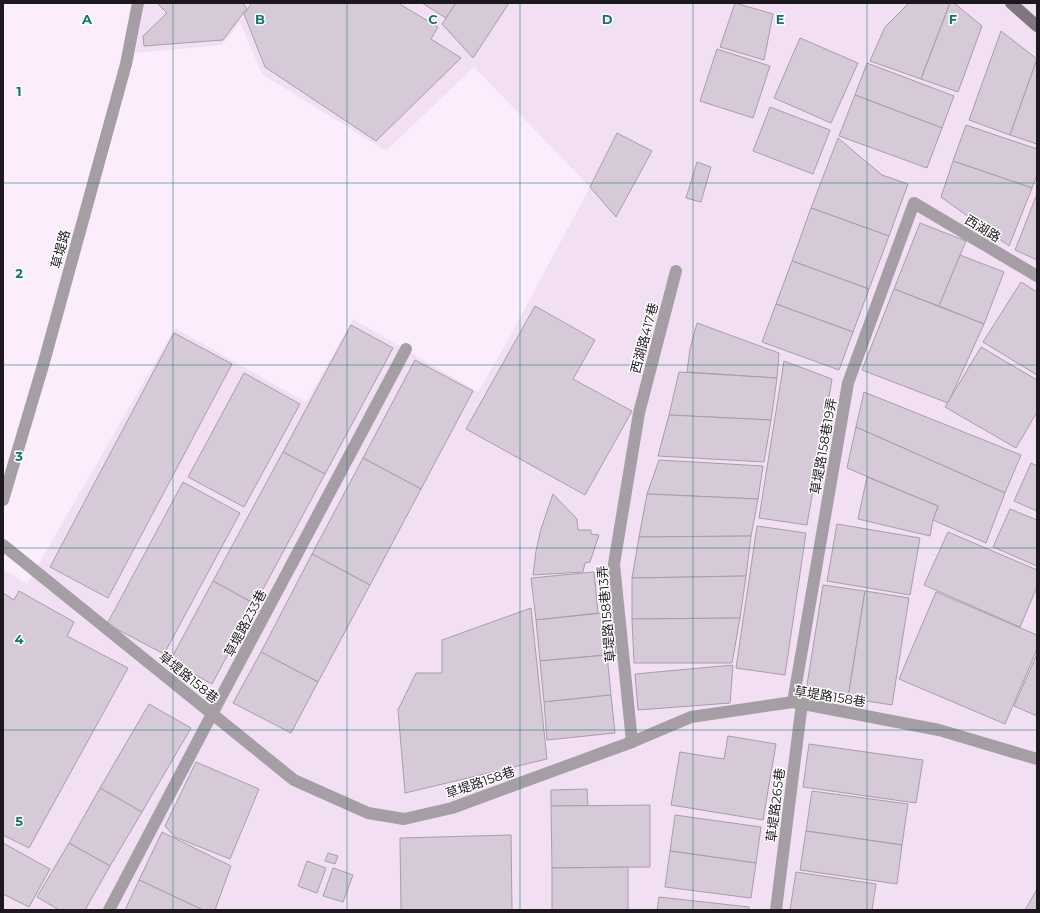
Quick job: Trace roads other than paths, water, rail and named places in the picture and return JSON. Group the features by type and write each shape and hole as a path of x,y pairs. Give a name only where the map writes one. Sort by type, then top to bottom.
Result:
{"street":[{"name":"草堤路","path":"3,500 44,362 126,64 138,3"},
{"path":"1011,3 1037,26"},
{"name":"西湖路","path":"914,203 1037,276"},
{"name":"草堤路158巷19弄","path":"797,703 848,383 914,203"},
{"name":"西湖路417巷","path":"639,413 676,271"},
{"name":"草堤路233巷","path":"109,910 406,349"},
{"name":"草堤路158巷13弄","path":"632,742 614,564 639,413"},
{"name":"草堤路158巷","path":"3,545 294,780 368,813 404,819 452,808 632,742 691,717 797,703 939,730 1037,759"},
{"name":"草堤路265巷","path":"776,910 797,703"}]}
